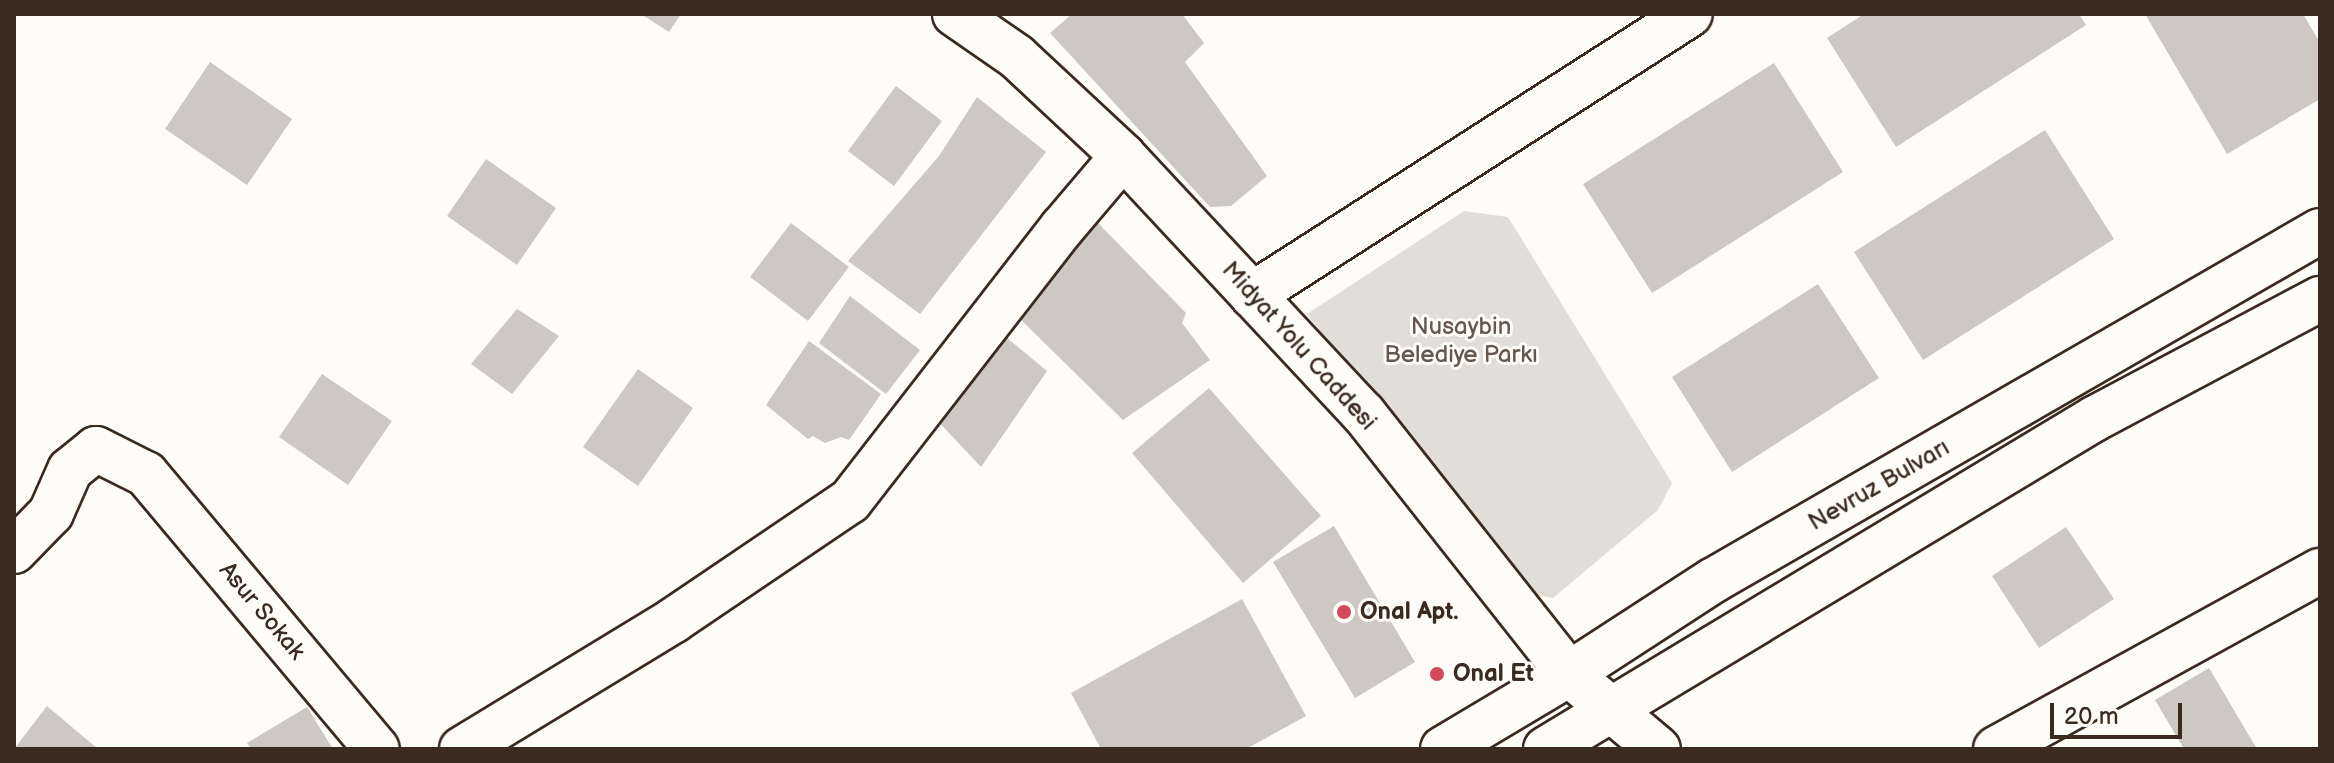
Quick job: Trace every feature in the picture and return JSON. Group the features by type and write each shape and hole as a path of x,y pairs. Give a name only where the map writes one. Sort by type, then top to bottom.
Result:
{"street":[{"name":"Midyat Yolu Caddesi","path":"955,14 1017,57 1123,156 1363,413 1569,674 1658,749"},
{"path":"1252,295 1690,14"},
{"path":"462,749 674,620 850,501 1062,228 1123,156"},
{"name":"Nevruz Bulvarı","path":"1443,749 1569,674 1714,580 2320,231"},
{"path":"1546,749 2094,419 2320,299"},
{"name":"Asur Sokak","path":"14,551 51,513 70,470 96,449 146,474 377,749"},
{"path":"1996,749 2320,571"}],"green space":[{"name":"Nusaybin Belediye Parkı","path":"1464,211 1508,217 1672,483 1658,510 1553,598 1529,594 1307,314"}],"building":[{"path":"641,14 681,14 669,32"},
{"path":"1072,14 1182,14 1204,43 1185,62 1267,176 1231,206 1210,207 1050,33"},
{"path":"1864,14 2079,14 2086,25 1896,147 1827,38"},
{"path":"2145,14 2303,14 2320,43 2320,99 2227,154"},
{"path":"210,62 292,119 247,185 165,129"},
{"path":"1774,63 1843,172 1652,293 1583,184"},
{"path":"896,86 942,121 894,186 848,151"},
{"path":"977,97 1046,152 920,314 848,261 939,156"},
{"path":"2045,130 2114,239 1923,360 1854,252"},
{"path":"486,159 556,208 517,265 447,216"},
{"path":"791,223 849,267 808,321 750,277"},
{"path":"1098,223 1186,313 1182,323 1210,360 1123,420 1014,313 1077,230"},
{"path":"1818,284 1879,378 1732,472 1672,377"},
{"path":"850,296 920,350 886,394 819,343"},
{"path":"517,309 559,336 512,394 471,364"},
{"path":"994,327 1047,371 981,467 934,417"},
{"path":"809,341 881,394 849,440 841,437 825,443 813,436 808,439 766,405"},
{"path":"638,369 693,408 638,486 583,447"},
{"path":"322,374 392,421 348,485 279,437"},
{"path":"1209,388 1321,516 1243,583 1132,453"},
{"name":"Onal Apt.","path":"1334,526 1415,662 1355,698 1273,562"},
{"path":"2066,527 2114,599 2039,648 1992,576"},
{"path":"1242,599 1306,716 1246,749 1101,749 1071,693"},
{"path":"2209,668 2257,749 2184,749 2155,700"},
{"path":"47,706 98,749 14,749"},
{"path":"307,707 333,749 251,749 247,743"}],"place":[{"name":"Onal Apt.","path":"1344,612"},
{"name":"Onal Et","path":"1437,674"}]}
